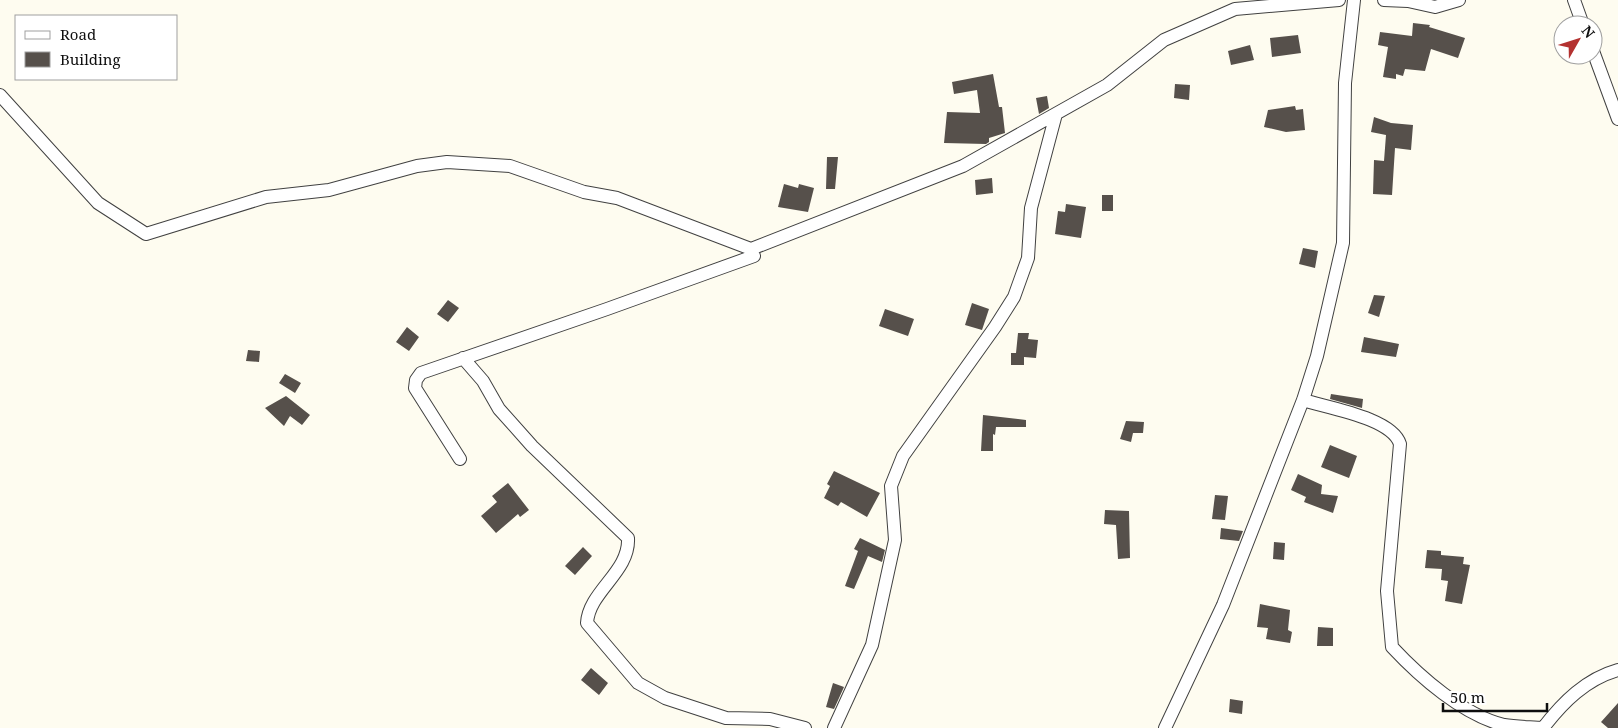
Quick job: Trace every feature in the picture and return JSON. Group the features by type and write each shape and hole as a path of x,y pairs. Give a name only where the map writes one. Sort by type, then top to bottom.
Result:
{"street":[{"path":"0,95 98,203 146,234 266,197 329,190 417,166 447,162 510,166 584,192 625,201 751,249 963,166 1107,85 1164,40 1235,9 1339,0"},
{"path":"1165,728 1223,605 1303,400 1317,356 1342,243 1345,83 1354,0"},
{"path":"1384,0 1408,1 1436,7 1459,0"},
{"path":"1574,0 1580,15"},
{"path":"1598,65 1618,119"},
{"path":"834,728 872,645 895,540 891,486 903,456 996,327 1014,297 1028,258 1031,208 1056,114"},
{"path":"460,459 415,388 416,380 421,373 754,256 751,249"},
{"path":"464,358 483,381 499,408 532,446 628,538 627,556 587,616 587,622 638,683 665,698 726,718 770,719 806,728"},
{"path":"1303,400 1375,422 1391,430 1397,436 1400,444 1387,591 1392,647 1430,683 1480,717 1505,725 1543,728 1555,713 1588,682 1618,670"}],"building":[{"path":"1413,23 1430,25 1429,27 1465,38 1458,58 1431,49 1425,71 1405,69 1403,76 1396,74 1396,79 1383,77 1388,47 1378,45 1380,32 1412,36"},
{"path":"1298,35 1301,53 1272,57 1270,38"},
{"path":"1250,45 1254,60 1231,65 1228,51"},
{"path":"993,74 999,107 1002,107 1005,133 989,138 989,142 986,144 944,143 947,112 980,113 977,90 954,94 952,82"},
{"path":"1175,84 1190,85 1189,100 1174,98"},
{"path":"1047,96 1049,108 1039,114 1036,98"},
{"path":"1295,106 1296,110 1303,109 1305,130 1286,132 1264,127 1268,110"},
{"path":"1374,117 1391,123 1413,125 1411,150 1395,148 1392,195 1373,194 1374,160 1384,161 1386,135 1371,132"},
{"path":"827,157 838,157 835,189 826,189"},
{"path":"992,178 993,193 976,195 975,180"},
{"path":"784,184 798,188 799,184 814,188 808,212 778,207"},
{"path":"1102,195 1113,195 1113,211 1102,211"},
{"path":"1066,204 1086,207 1081,238 1055,234 1058,211 1065,212"},
{"path":"1303,248 1318,251 1315,268 1299,264"},
{"path":"1374,295 1385,296 1379,317 1368,313"},
{"path":"448,300 459,308 448,322 437,314"},
{"path":"972,303 989,309 982,330 965,325"},
{"path":"885,309 914,319 908,336 879,326"},
{"path":"407,327 419,337 409,351 396,342"},
{"path":"1018,333 1029,333 1028,339 1038,340 1036,358 1024,357 1024,365 1011,365 1011,353 1016,353"},
{"path":"1364,337 1399,344 1396,357 1361,352"},
{"path":"248,350 260,351 259,362 246,361"},
{"path":"285,374 301,383 295,393 279,383"},
{"path":"1331,394 1363,399 1362,408 1330,399"},
{"path":"286,396 310,415 302,425 290,416 284,426 265,408"},
{"path":"983,415 1026,420 1026,427 996,427 995,435 993,434 993,451 981,451"},
{"path":"1126,421 1144,422 1143,433 1133,433 1131,442 1120,439"},
{"path":"1330,445 1357,456 1349,478 1321,467"},
{"path":"834,471 880,493 867,517 841,502 838,506 824,498 830,486 827,484"},
{"path":"1298,474 1322,485 1321,494 1338,496 1333,513 1304,502 1306,497 1291,490"},
{"path":"508,483 529,510 520,517 518,514 496,533 481,516 497,502 492,496"},
{"path":"1215,495 1228,496 1225,520 1212,519"},
{"path":"1105,510 1129,511 1130,558 1118,559 1116,525 1104,524"},
{"path":"1221,528 1243,531 1239,541 1220,539"},
{"path":"860,538 885,550 882,562 868,556 854,589 845,586 858,551 854,549"},
{"path":"1274,542 1285,543 1284,560 1273,559"},
{"path":"583,547 592,556 575,575 565,566"},
{"path":"1427,550 1441,551 1441,555 1464,557 1463,564 1470,565 1462,604 1445,601 1448,581 1441,580 1442,569 1425,568"},
{"path":"1260,604 1290,610 1288,630 1292,632 1290,643 1266,639 1268,628 1257,627"},
{"path":"1318,627 1333,628 1333,646 1317,646"},
{"path":"591,668 608,683 599,695 581,680"},
{"path":"833,683 844,687 834,709 826,707"},
{"path":"1230,699 1243,701 1242,714 1229,712"},
{"path":"1618,703 1618,728 1608,728 1601,722"}]}
